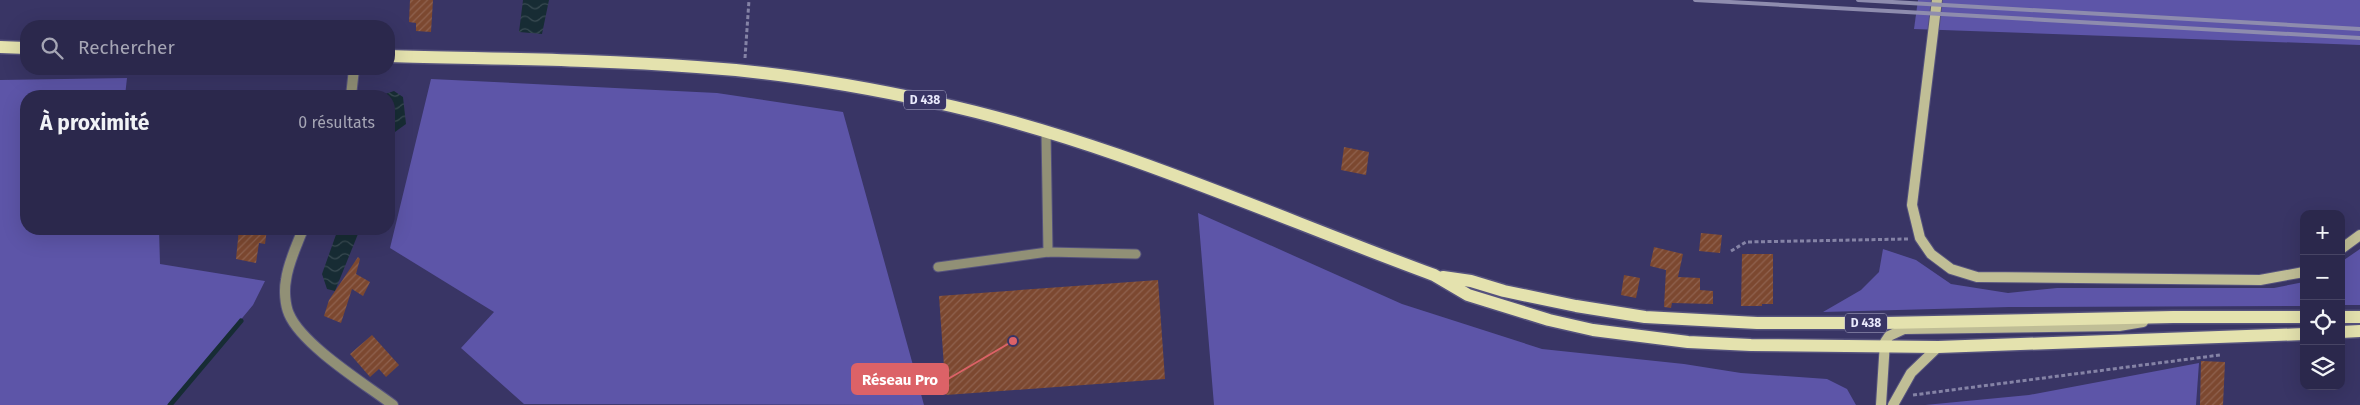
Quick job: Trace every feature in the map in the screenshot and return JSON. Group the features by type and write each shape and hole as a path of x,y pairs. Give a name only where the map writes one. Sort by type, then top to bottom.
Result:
{"main road":[{"path":"0,47 20,48"},
{"name":"D 438","path":"395,56 633,63 744,71 833,82 969,110 1046,132 1162,170 1434,275 1468,295 1549,320 1593,330 1688,342 1885,348 1938,348 2300,334"},
{"name":"D 438","path":"1434,275 1471,281 1567,305 1645,317 1757,323 1884,324 2173,317 2300,317"},
{"path":"2345,317 2360,317"},
{"path":"2345,332 2360,330"}],"street":[{"path":"1937,0 1912,206 1920,238 1931,254 1951,269 1977,277 2260,280 2300,273"},
{"path":"352,90 353,75"},
{"path":"301,235 286,280 285,297 289,314 299,329 316,347 393,405"},
{"path":"2345,246 2360,235"},
{"path":"1882,405 1885,348 1889,336 1904,329 2119,326 2173,317"},
{"path":"1894,401 1910,373 1938,348"}],"lane":[{"path":"1046,132 1048,252"},
{"path":"938,267 1048,252 1136,254"}],"path":[{"path":"744,71 749,0"},
{"path":"1731,251 1746,242 1920,238"},
{"path":"1894,401 2220,355"}],"shaded area":[{"path":"1918,0 2360,0 2360,45 1914,29"},
{"path":"127,78 126,90 20,90 20,235 159,235 160,264 265,281 253,305 170,405 0,405 0,80"},
{"path":"431,79 717,93 843,112 924,405 524,404 461,348 494,312 390,248 393,235 395,235 395,227"},
{"path":"1198,213 1402,304 1542,349 1684,364 1741,373 1827,379 1847,389 1856,405 1214,405"},
{"path":"1883,249 1916,260 1951,284 2008,293 2057,288 2274,288 2300,283 2300,306 2009,307 1823,312 1861,290 1879,272"},
{"path":"2360,249 2360,305 2345,305 2345,259"},
{"path":"2199,363 2196,405 1925,405 2029,395"}],"water":[{"path":"523,0 549,0 542,34 519,32"},
{"path":"395,92 403,97 406,124 395,132"},
{"path":"336,235 358,235 335,291 327,289 322,274"}],"building":[{"path":"410,0 433,0 431,32 416,31 416,23 409,22"},
{"path":"1344,147 1369,152 1366,175 1341,170"},
{"path":"1701,233 1722,235 1720,253 1699,251"},
{"path":"238,235 266,235 265,244 259,243 256,263 236,259"},
{"path":"1654,247 1683,254 1678,277 1700,278 1700,290 1713,291 1713,304 1672,303 1671,308 1664,307 1666,270 1650,266"},
{"path":"1742,254 1773,254 1773,304 1741,306"},
{"path":"358,257 360,259 356,274 370,282 363,296 352,289 341,323 324,316 329,300"},
{"path":"1624,275 1640,278 1636,298 1621,295"},
{"path":"1158,280 1165,379 946,395 939,296"},
{"path":"372,335 399,365 386,377 379,369 370,377 350,354"},
{"path":"2201,361 2225,362 2223,405 2200,405"}],"waterway":[{"path":"170,405 241,321"}],"railway":[{"path":"1695,0 2360,38"},
{"path":"1858,0 2360,29"}],"place":[{"name":"Réseau Pro","path":"1013,341"}]}
